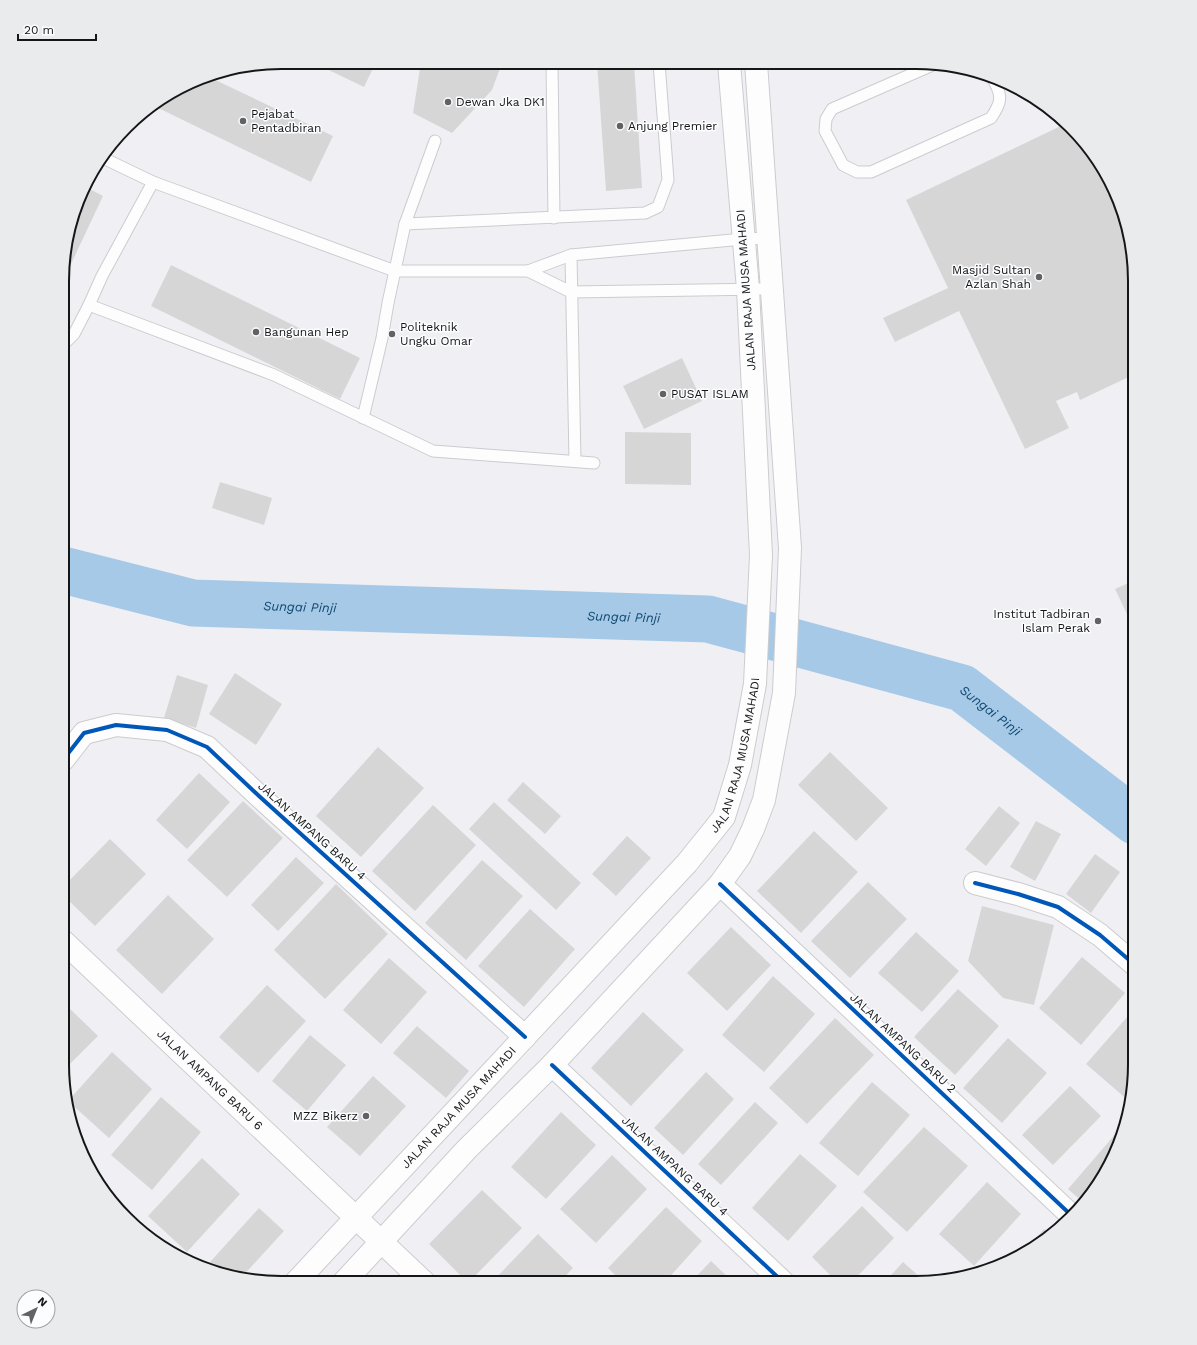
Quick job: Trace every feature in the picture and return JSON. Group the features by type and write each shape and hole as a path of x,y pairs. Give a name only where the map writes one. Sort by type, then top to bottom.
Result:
{"main road":[{"name":"JALAN RAJA MUSA MAHADI","path":"301,1276 357,1218 687,863 724,817 740,765 755,684 761,555 748,289 729,69"},
{"path":"349,1276 467,1149 552,1065 720,884 740,856 753,829 764,800 784,692 790,548 756,69"},
{"name":"JALAN AMPANG BARU 4","path":"69,752 84,733 116,725 167,730 207,747 265,802 525,1037"},
{"path":"975,883 1018,894 1058,907 1100,935 1128,960"},
{"name":"JALAN AMPANG BARU 2","path":"720,884 1068,1212"},
{"name":"JALAN AMPANG BARU 6","path":"69,947 382,1241"},
{"name":"JALAN AMPANG BARU 4","path":"552,1065 778,1276"},
{"path":"382,1241 419,1276"}],"lane":[{"path":"552,69 554,218"},
{"path":"405,224 646,213 658,207 668,180 659,69"},
{"path":"924,69 832,109 826,119 825,131 843,165 857,172 870,172 991,118 998,106 1000,92 996,85"},
{"path":"363,418 382,338 405,224 435,141"},
{"path":"107,160 153,182 395,271 528,271 571,255 768,238"},
{"path":"69,339 74,334 89,306 102,276 153,182"},
{"path":"571,255 575,461"},
{"path":"528,271 571,292 772,289"},
{"path":"89,306 274,375 434,451 594,463"}],"building":[{"path":"327,69 373,69 364,87"},
{"name":"Dewan Jka DK1","path":"420,69 500,69 492,90 452,133 413,113"},
{"name":"Anjung Premier","path":"597,69 634,69 642,188 606,191"},
{"name":"Pejabat Pentadbiran","path":"214,80 333,136 311,182 159,108 175,97"},
{"name":"Masjid Sultan Azlan Shah","path":"1061,126 1084,152 1100,175 1112,200 1121,226 1128,267 1128,377 1080,400 1077,392 1056,401 1069,428 1025,449 959,311 895,342 883,318 948,288 906,200"},
{"path":"90,189 103,196 69,268 76,226"},
{"name":"Bangunan Hep","path":"171,265 360,358 340,399 151,306"},
{"name":"PUSAT ISLAM","path":"682,358 702,401 644,429 623,386"},
{"path":"625,432 691,433 691,485 625,484"},
{"path":"220,482 272,498 264,525 212,508"},
{"path":"1128,583 1128,616 1115,589"},
{"path":"235,673 282,704 256,745 209,714"},
{"path":"177,675 208,685 196,728 164,718"},
{"path":"378,747 424,788 361,857 316,816"},
{"path":"830,752 888,808 856,841 798,785"},
{"path":"199,773 230,802 187,849 156,820"},
{"path":"523,782 561,816 545,834 507,800"},
{"path":"243,801 283,838 227,897 187,860"},
{"path":"494,802 581,883 556,910 469,829"},
{"path":"433,805 476,845 415,911 372,871"},
{"path":"999,806 1020,823 986,866 965,849"},
{"path":"1036,821 1061,834 1035,881 1010,867"},
{"path":"814,831 858,872 801,933 757,891"},
{"path":"627,836 651,858 616,896 592,874"},
{"path":"110,839 146,874 95,926 69,901 69,881"},
{"path":"1095,854 1120,872 1091,913 1066,894"},
{"path":"296,857 324,883 278,931 251,905"},
{"path":"482,860 523,896 466,960 425,923"},
{"path":"868,882 907,919 850,978 811,941"},
{"path":"336,884 388,934 325,999 274,950"},
{"path":"168,895 214,939 162,994 116,950"},
{"path":"982,906 1054,925 1034,1005 1003,998 968,961"},
{"path":"530,909 575,949 524,1007 478,966"},
{"path":"731,927 771,965 727,1011 687,973"},
{"path":"916,932 959,971 922,1012 878,973"},
{"path":"1082,957 1125,993 1081,1045 1039,1008"},
{"path":"389,958 427,992 381,1044 343,1010"},
{"path":"773,976 815,1014 764,1072 722,1035"},
{"path":"267,985 306,1021 258,1073 219,1037"},
{"path":"958,989 999,1026 955,1075 914,1037"},
{"path":"69,1008 98,1036 69,1065"},
{"path":"643,1012 684,1050 631,1106 591,1068"},
{"path":"1128,1016 1128,1078 1125,1098 1086,1064"},
{"path":"835,1018 874,1055 807,1124 769,1088"},
{"path":"417,1026 469,1071 446,1098 393,1053"},
{"path":"310,1035 346,1065 307,1111 272,1081"},
{"path":"1008,1038 1047,1073 1002,1123 963,1088"},
{"path":"112,1052 152,1089 109,1138 73,1105 72,1097"},
{"path":"706,1072 734,1099 683,1155 654,1128"},
{"name":"MZZ Bikerz","path":"373,1076 406,1106 360,1156 327,1127"},
{"path":"872,1082 910,1115 858,1176 819,1143"},
{"path":"1070,1086 1101,1116 1053,1165 1022,1135"},
{"path":"161,1097 201,1132 152,1190 111,1155"},
{"path":"755,1102 778,1123 721,1185 698,1164"},
{"path":"561,1112 596,1145 546,1199 511,1167"},
{"path":"924,1127 968,1166 907,1232 863,1192"},
{"path":"1117,1132 1100,1170 1079,1199 1068,1189"},
{"path":"800,1154 837,1186 788,1241 752,1208"},
{"path":"612,1155 647,1189 596,1243 560,1209"},
{"path":"202,1158 240,1194 187,1252 148,1216"},
{"path":"987,1182 1021,1214 974,1266 939,1234"},
{"path":"482,1190 522,1228 475,1276 461,1276 429,1244"},
{"path":"862,1206 894,1238 858,1276 831,1276 812,1257"},
{"path":"666,1207 702,1241 670,1276 616,1276 608,1268"},
{"path":"259,1208 284,1231 246,1273 226,1269 213,1265 210,1262"},
{"path":"1044,1229 1046,1231 1045,1232 1035,1239"},
{"path":"538,1234 573,1268 566,1276 498,1276"},
{"path":"711,1261 727,1276 697,1276"},
{"path":"903,1262 919,1276 916,1276 890,1276"}],"waterway":[{"name":"Sungai Pinji","path":"69,572 193,603 708,619 962,688 1128,816"}],"cycle path":[{"path":"69,752 84,733 116,725 167,730 207,747 525,1037"},
{"path":"975,883 1018,894 1058,907 1100,935 1128,959"},
{"path":"720,884 1068,1212"},
{"path":"552,1065 777,1276"}],"place":[{"name":"Dewan Jka DK1","path":"448,102"},
{"name":"Pejabat Pentadbiran","path":"243,121"},
{"name":"Anjung Premier","path":"620,126"},
{"name":"Masjid Sultan Azlan Shah","path":"1039,277"},
{"name":"Bangunan Hep","path":"256,332"},
{"name":"Politeknik Ungku Omar","path":"392,334"},
{"name":"PUSAT ISLAM","path":"663,394"},
{"name":"Institut Tadbiran Islam Perak","path":"1098,621"},
{"name":"MZZ Bikerz","path":"366,1116"}]}
